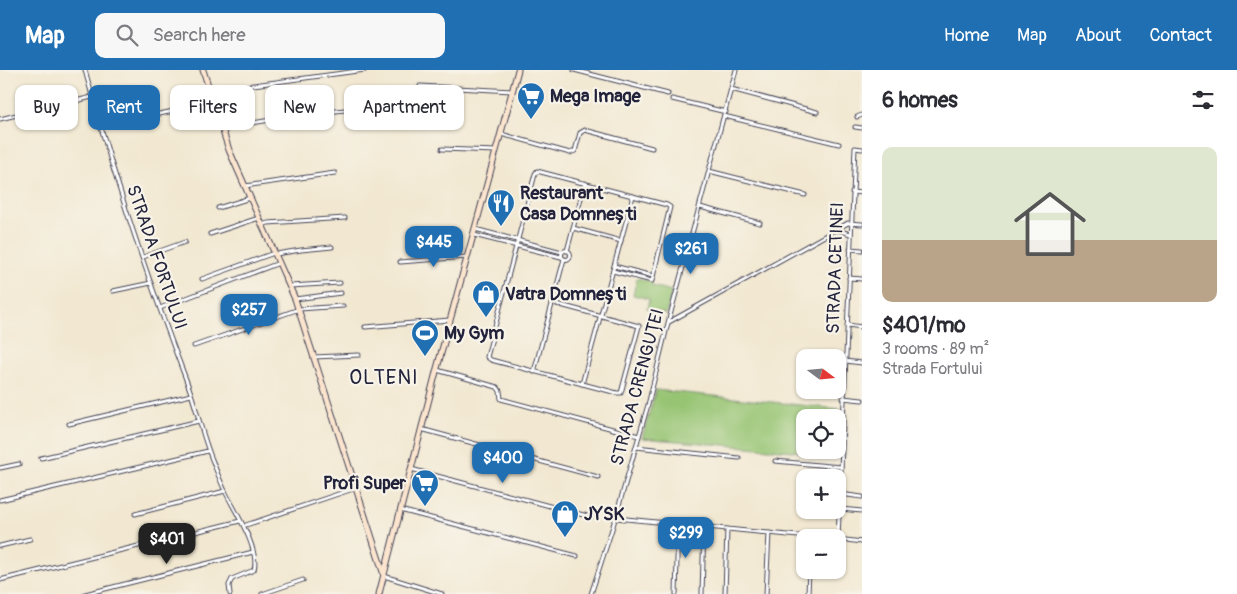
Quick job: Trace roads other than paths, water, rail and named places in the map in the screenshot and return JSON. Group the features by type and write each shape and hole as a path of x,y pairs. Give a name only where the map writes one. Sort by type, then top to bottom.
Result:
{"main road":[{"path":"203,70 207,85"},
{"path":"379,594 421,429 518,70"},
{"path":"222,130 295,299 384,576"}],"street":[{"name":"STRADA FORTULUI","path":"84,70 88,85"},
{"path":"253,85 364,70"},
{"path":"574,70 668,94"},
{"name":"STRADA CRENGUȚEI","path":"591,594 640,436 668,322 736,70"},
{"path":"464,88 512,91"},
{"path":"731,89 817,112"},
{"path":"0,119 88,98"},
{"path":"672,98 839,144"},
{"path":"255,122 344,110"},
{"path":"857,116 862,115"},
{"path":"855,127 862,128"},
{"name":"STRADA FORTULUI","path":"101,130 142,257 200,421 208,451 253,552"},
{"path":"501,134 570,153 575,151 580,133 585,130 652,148"},
{"name":"STRADA CETINEI","path":"846,349 854,148 862,149"},
{"path":"442,149 496,152"},
{"path":"553,303 637,325 639,330 621,393 534,372 491,360 487,357 536,172 539,171 585,183 670,207 652,281 613,271"},
{"path":"709,171 805,195"},
{"path":"245,186 335,173"},
{"path":"474,235 568,259 570,253 567,251 572,228 585,183"},
{"path":"852,192 862,193"},
{"path":"582,384 633,196"},
{"path":"218,208 250,198"},
{"path":"700,207 760,223"},
{"path":"210,234 259,218"},
{"path":"262,225 345,218"},
{"path":"668,322 836,230 851,223 862,224"},
{"path":"572,228 621,240"},
{"path":"475,229 562,252 567,251"},
{"path":"836,230 850,234"},
{"path":"142,257 184,242"},
{"path":"538,252 540,246"},
{"path":"202,279 276,253 332,247"},
{"path":"850,249 862,250"},
{"path":"534,372 553,303 563,258 562,252"},
{"path":"400,262 467,257"},
{"path":"160,308 280,263"},
{"path":"614,266 653,276"},
{"path":"849,278 862,279"},
{"path":"113,291 151,283"},
{"path":"290,286 340,283"},
{"path":"295,299 341,293"},
{"path":"194,346 298,309 343,306"},
{"path":"366,327 450,320"},
{"path":"847,325 862,327"},
{"path":"314,358 359,355"},
{"path":"846,361 862,363"},
{"path":"437,370 497,387 500,391 501,399 640,436"},
{"path":"69,424 191,395"},
{"path":"846,398 862,400"},
{"name":"STRADA CETINEI","path":"841,467 843,399"},
{"path":"41,458 200,421"},
{"path":"421,429 598,477"},
{"path":"636,448 739,458"},
{"path":"0,500 208,451"},
{"path":"775,461 841,467"},
{"path":"0,468 19,464"},
{"path":"411,469 591,518"},
{"path":"246,524 356,488"},
{"path":"135,514 225,491"},
{"path":"846,495 862,497"},
{"path":"400,510 578,556"},
{"path":"846,510 862,511"},
{"path":"616,518 796,536"},
{"path":"0,580 240,520"},
{"path":"676,594 678,524"},
{"path":"702,594 704,527"},
{"path":"725,594 728,529"},
{"path":"766,594 769,533"},
{"path":"0,546 30,539"},
{"path":"846,540 862,542"},
{"path":"85,594 253,552 254,570 232,579 229,585 230,594"},
{"path":"384,576 442,594"},
{"path":"808,594 809,579"},
{"path":"262,594 303,580"}],"place":[{"name":"Mega Image","path":"531,120"},
{"name":"Restaurant Casa Domnești","path":"501,227"},
{"name":"Vatra Domnești","path":"486,318"},
{"name":"My Gym","path":"425,357"},
{"name":"Profi Super","path":"425,507"},
{"name":"JYSK","path":"565,538"}],"district":[{"name":"OLTENI","path":"384,377"}]}
